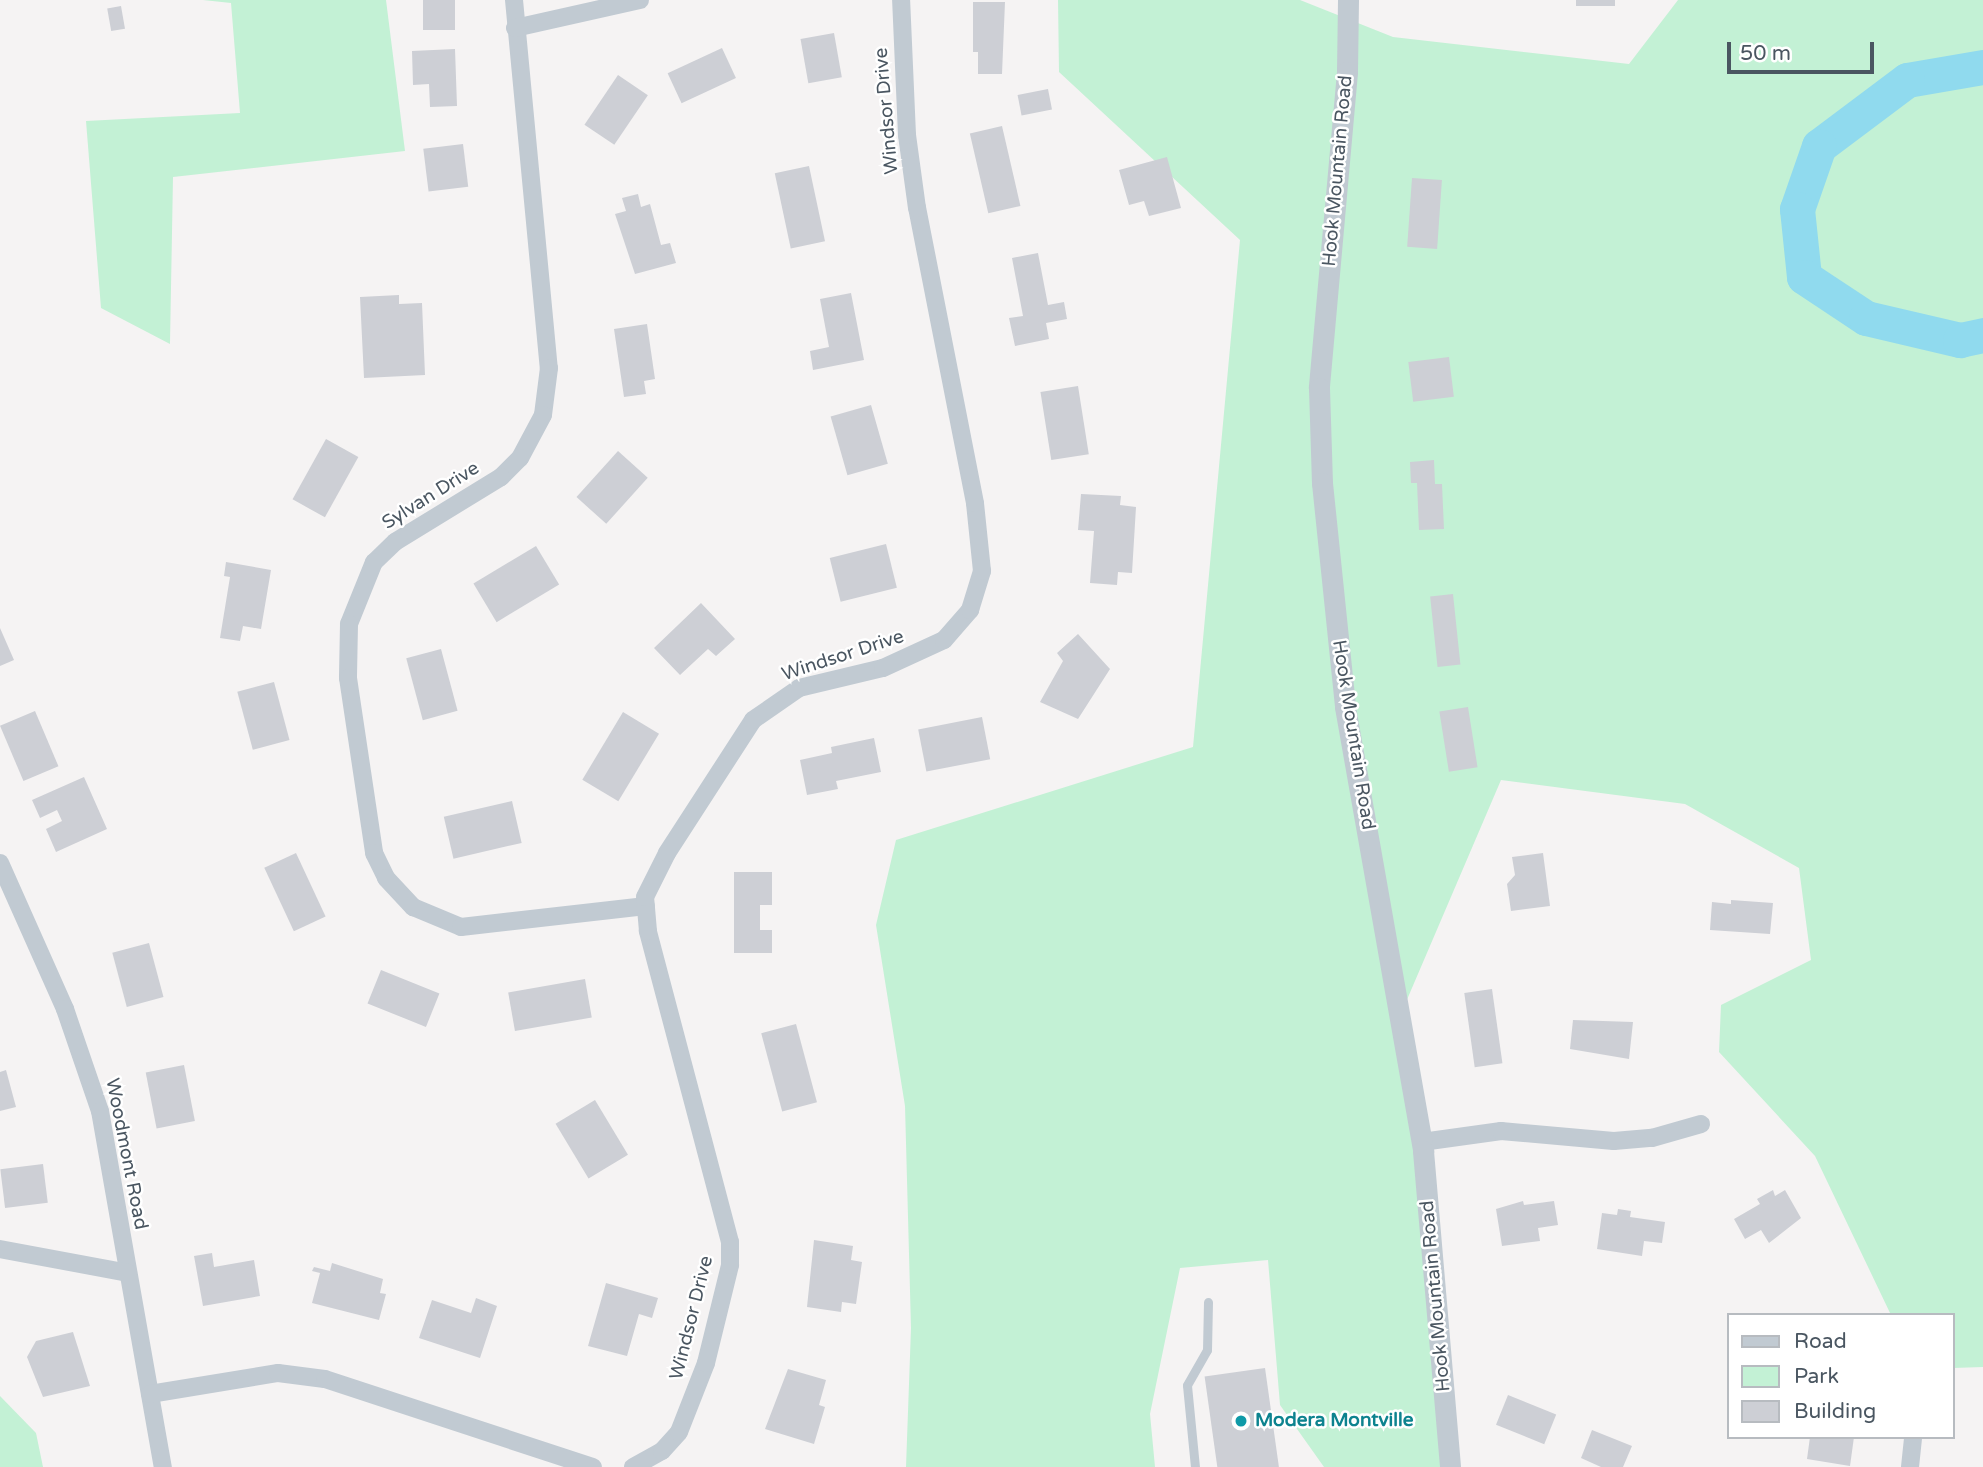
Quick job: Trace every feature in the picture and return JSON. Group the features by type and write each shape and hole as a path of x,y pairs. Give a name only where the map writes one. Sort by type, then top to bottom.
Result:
{"street":[{"name":"Sylvan Drive","path":"514,0 549,368 543,415 520,457 501,477 395,542 374,562 349,624 348,678 374,853 386,878 414,907 461,927 646,906"},
{"path":"515,28 639,0"},
{"name":"Windsor Drive","path":"633,1467 662,1451 679,1432 706,1363 730,1265 725,1222 648,931 645,897 667,853 752,720 773,702 799,688 883,668 930,650 963,621 978,590 982,558 975,503 907,135 901,0"},
{"name":"Hook Mountain Road","path":"1348,0 1347,72 1319,388 1322,483 1345,707 1422,1142 1450,1467"},
{"name":"Woodmont Road","path":"0,863 89,1073 100,1111 163,1467"},
{"path":"1422,1142 1501,1131 1614,1141 1652,1138 1701,1124"},
{"path":"0,1249 128,1273"},
{"path":"150,1394 278,1373 325,1379 593,1467"},
{"path":"1910,1467 1913,1439"}],"lane":[{"path":"1195,1467 1187,1385 1207,1350 1208,1302"}],"green space":[{"path":"203,0 386,0 405,151 173,177 170,344 101,308 86,121 240,113 231,3"},
{"path":"1058,0 1300,0 1393,37 1629,64 1678,0 1983,0 1983,1367 1955,1368 1955,1313 1890,1313 1815,1156 1719,1052 1721,1005 1811,960 1799,868 1685,804 1501,780 1397,1023 1442,1316 1450,1467 1324,1467 1280,1405 1268,1260 1180,1268 1150,1414 1155,1467 906,1467 911,1328 905,1106 876,925 896,840 1193,747 1240,240 1059,72"},
{"path":"0,1396 36,1433 43,1467 0,1467"}],"building":[{"path":"423,0 455,0 455,30 423,30"},
{"path":"1576,0 1615,0 1615,6 1576,6"},
{"path":"973,2 1005,2 1002,74 978,74 978,52 973,52"},
{"path":"121,6 125,29 111,31 107,8"},
{"path":"834,33 842,77 808,83 801,39"},
{"path":"722,48 736,78 682,103 668,73"},
{"path":"455,49 457,106 430,107 429,84 413,85 412,51"},
{"path":"618,75 648,95 614,145 584,125"},
{"path":"1048,89 1052,110 1022,116 1018,95"},
{"path":"1002,126 1020,206 988,213 970,133"},
{"path":"463,144 468,187 429,192 423,149"},
{"path":"1167,157 1181,208 1149,216 1144,201 1129,205 1119,170"},
{"path":"809,166 825,241 791,249 775,173"},
{"path":"1412,178 1442,180 1437,249 1407,247"},
{"path":"638,194 641,207 650,204 661,245 670,243 676,263 635,274 615,214 626,211 622,198"},
{"path":"1038,253 1048,305 1064,302 1067,319 1046,323 1049,339 1015,346 1009,318 1023,316 1012,258"},
{"path":"851,293 864,360 813,370 810,351 829,347 820,299"},
{"path":"399,295 399,304 422,303 425,375 364,378 360,297"},
{"path":"647,324 655,379 644,381 646,394 624,397 614,329"},
{"path":"1449,357 1454,397 1413,402 1408,362"},
{"path":"1078,386 1089,454 1051,460 1040,392"},
{"path":"871,405 888,464 847,475 831,417"},
{"path":"326,439 358,457 325,517 293,499"},
{"path":"618,451 648,478 606,524 577,497"},
{"path":"1434,460 1435,484 1442,484 1444,529 1419,530 1417,483 1411,483 1410,462"},
{"path":"1081,494 1121,496 1120,505 1136,507 1132,573 1118,572 1117,585 1090,583 1094,531 1078,530"},
{"path":"886,544 897,588 841,602 830,558"},
{"path":"536,546 559,585 497,622 473,584"},
{"path":"226,562 271,570 261,629 243,626 240,641 220,638 230,577 224,576"},
{"path":"1453,594 1460,665 1438,667 1430,596"},
{"path":"701,603 735,639 716,656 708,649 680,675 654,648"},
{"path":"0,628 14,660 0,666"},
{"path":"1078,634 1110,669 1078,719 1040,702 1063,661 1057,653"},
{"path":"441,649 458,711 423,720 406,658"},
{"path":"274,682 290,740 253,750 237,692"},
{"path":"1468,707 1478,767 1449,772 1439,712"},
{"path":"35,711 58,766 23,781 0,726"},
{"path":"623,712 659,734 618,801 582,780"},
{"path":"982,717 990,759 926,772 918,729"},
{"path":"874,738 881,772 836,781 838,789 807,795 800,760 832,753 831,747"},
{"path":"84,777 107,829 56,852 46,829 62,821 57,810 40,818 32,800"},
{"path":"512,801 522,843 453,859 444,817"},
{"path":"296,853 326,916 294,931 264,868"},
{"path":"1543,853 1550,906 1511,911 1507,884 1515,875 1512,857"},
{"path":"734,872 772,872 772,905 760,905 760,930 772,930 772,953 734,953"},
{"path":"1731,900 1773,903 1770,934 1710,930 1712,902 1731,904"},
{"path":"149,943 163,997 127,1007 112,953"},
{"path":"381,970 439,994 426,1027 368,1003"},
{"path":"585,979 592,1017 515,1031 508,993"},
{"path":"1492,989 1502,1063 1475,1067 1464,993"},
{"path":"1573,1020 1633,1022 1629,1059 1570,1049"},
{"path":"796,1024 817,1102 782,1112 761,1033"},
{"path":"184,1065 195,1121 157,1128 146,1072"},
{"path":"6,1070 16,1107 0,1111 0,1072"},
{"path":"595,1100 628,1155 589,1179 556,1124"},
{"path":"43,1164 48,1203 5,1208 0,1169"},
{"path":"1773,1190 1775,1196 1785,1190 1801,1218 1769,1243 1761,1230 1745,1239 1734,1219 1760,1204 1757,1199"},
{"path":"1523,1201 1524,1205 1554,1201 1558,1225 1538,1228 1540,1241 1502,1246 1496,1209"},
{"path":"1618,1209 1631,1211 1630,1217 1665,1222 1662,1243 1644,1241 1642,1256 1597,1249 1602,1213 1617,1215"},
{"path":"814,1240 853,1246 851,1260 862,1262 856,1304 842,1302 841,1312 807,1307"},
{"path":"212,1253 214,1267 254,1260 260,1296 203,1306 194,1256"},
{"path":"332,1263 383,1279 380,1293 386,1294 379,1320 312,1303 320,1273 312,1271 314,1267 330,1271"},
{"path":"606,1283 658,1298 652,1318 639,1314 627,1356 588,1346"},
{"path":"476,1298 497,1306 480,1358 419,1338 432,1300 471,1313"},
{"path":"73,1332 90,1386 43,1397 27,1357 36,1341"},
{"name":"Modera Montville","path":"1265,1368 1279,1467 1217,1467 1205,1376"},
{"path":"788,1369 826,1380 819,1405 825,1407 814,1444 765,1429"},
{"path":"1508,1395 1556,1414 1544,1444 1496,1425"},
{"path":"1592,1430 1632,1446 1623,1467 1601,1467 1581,1458"},
{"path":"1810,1439 1854,1439 1850,1466 1807,1459"}],"waterway":[{"path":"1983,67 1907,80 1819,146 1797,209 1804,277 1866,318 1960,340 1983,335"}],"place":[{"name":"Modera Montville","path":"1241,1421"}]}
